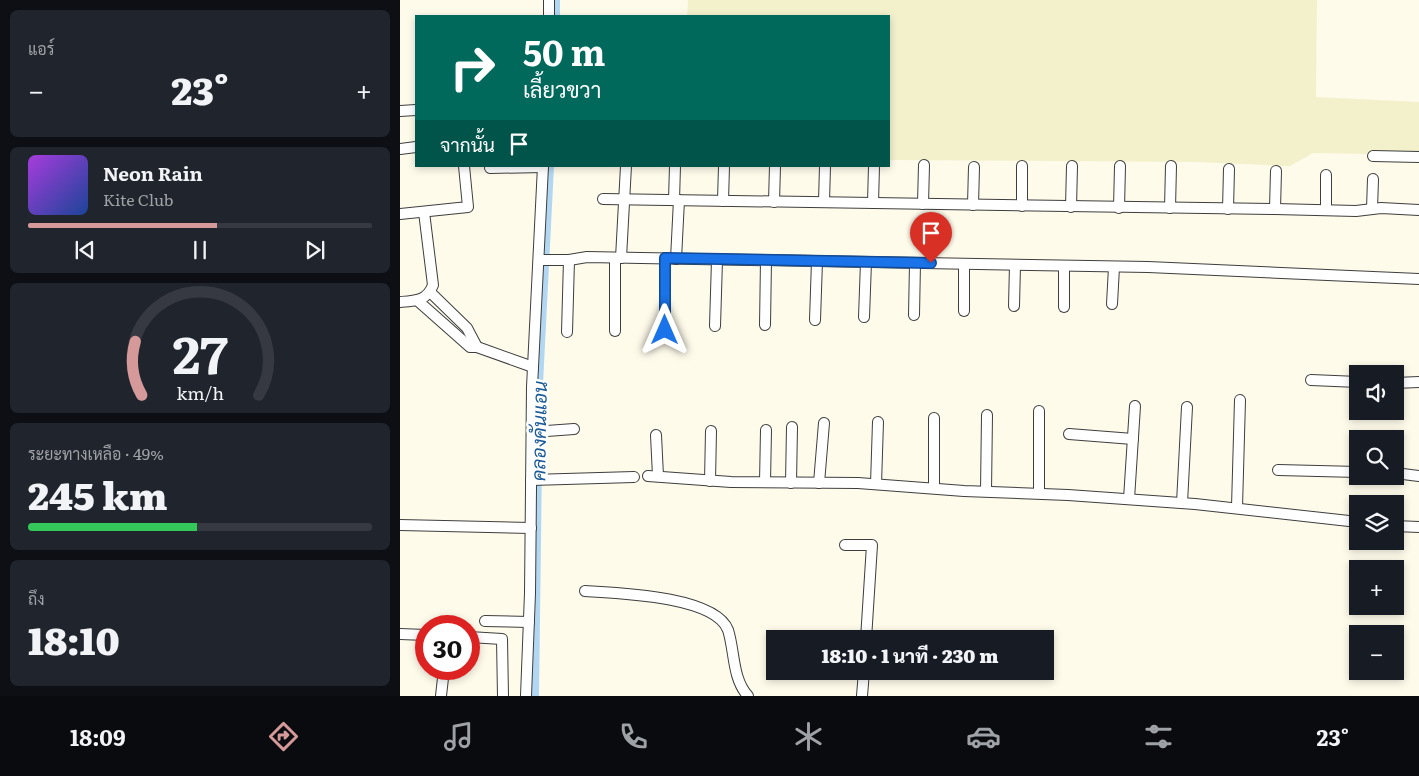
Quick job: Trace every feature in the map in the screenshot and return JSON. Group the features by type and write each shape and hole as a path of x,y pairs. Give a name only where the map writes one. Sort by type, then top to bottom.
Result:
{"street":[{"path":"549,15 550,0"},
{"path":"400,111 415,110"},
{"path":"400,149 415,147"},
{"path":"1373,156 1419,157"},
{"path":"923,204 924,165"},
{"path":"1022,166 1022,206"},
{"path":"1071,207 1072,166"},
{"path":"1119,208 1120,166"},
{"path":"1170,208 1171,166"},
{"path":"400,214 468,207 464,167"},
{"path":"490,168 543,167 542,260 533,367 526,696"},
{"path":"615,331 618,258 626,167"},
{"path":"675,167 676,259"},
{"path":"723,201 724,167"},
{"path":"774,202 775,167"},
{"path":"824,202 825,167"},
{"path":"873,203 874,167"},
{"path":"973,205 974,167"},
{"path":"1228,209 1229,169"},
{"path":"1276,171 1276,208"},
{"path":"1326,175 1326,210"},
{"path":"1372,209 1373,178"},
{"path":"603,199 1119,208 1276,208 1356,212 1372,209 1419,210"},
{"path":"400,302 418,301 430,292 433,285 424,212"},
{"path":"542,260 565,260 587,257 1114,267 1419,279"},
{"path":"665,258 665,330"},
{"path":"565,260 567,332"},
{"path":"715,326 717,260"},
{"path":"765,325 766,260"},
{"path":"815,320 817,261"},
{"path":"864,317 866,262"},
{"path":"914,315 915,263"},
{"path":"964,264 964,311"},
{"path":"1014,306 1015,265"},
{"path":"1064,266 1064,307"},
{"path":"1112,304 1114,267"},
{"path":"430,292 467,328 477,346"},
{"path":"418,301 470,347 477,346 533,367"},
{"path":"1311,380 1349,382"},
{"path":"1404,383 1419,382"},
{"path":"1237,508 1240,400"},
{"path":"1129,499 1135,406"},
{"path":"1182,502 1187,407"},
{"path":"1039,411 1039,493"},
{"path":"986,492 987,415"},
{"path":"934,418 934,488"},
{"path":"876,484 878,422"},
{"path":"819,483 824,423"},
{"path":"790,483 792,427"},
{"path":"533,432 574,429"},
{"path":"765,482 766,430"},
{"path":"710,480 711,431"},
{"path":"1069,434 1133,438"},
{"path":"656,435 653,476 790,483 876,484 986,492 1039,493 1182,502 1349,521"},
{"path":"1278,470 1349,472"},
{"path":"1404,474 1419,476"},
{"path":"531,480 570,477 634,477"},
{"path":"400,525 531,528"},
{"path":"1404,526 1419,527"},
{"path":"845,545 872,545 867,630"},
{"path":"585,591 653,595 710,612 724,622 729,634 736,672 740,684 748,696"},
{"path":"486,621 528,622"},
{"path":"400,634 415,635"},
{"path":"480,637 502,639 503,696"},
{"path":"441,696 443,680"},
{"path":"862,696 863,680"}],"shaded area":[{"path":"688,0 1317,0 1316,97 1419,102 1419,155 1313,153 1290,166 1196,162 890,160 890,15 687,15"}],"waterway":[{"name":"คลองคันแอน","path":"555,0 555,15"},
{"name":"คลองคันแอน","path":"534,696 538,384 549,167"}],"route":[{"path":"665,330 665,258 931,263"}]}
